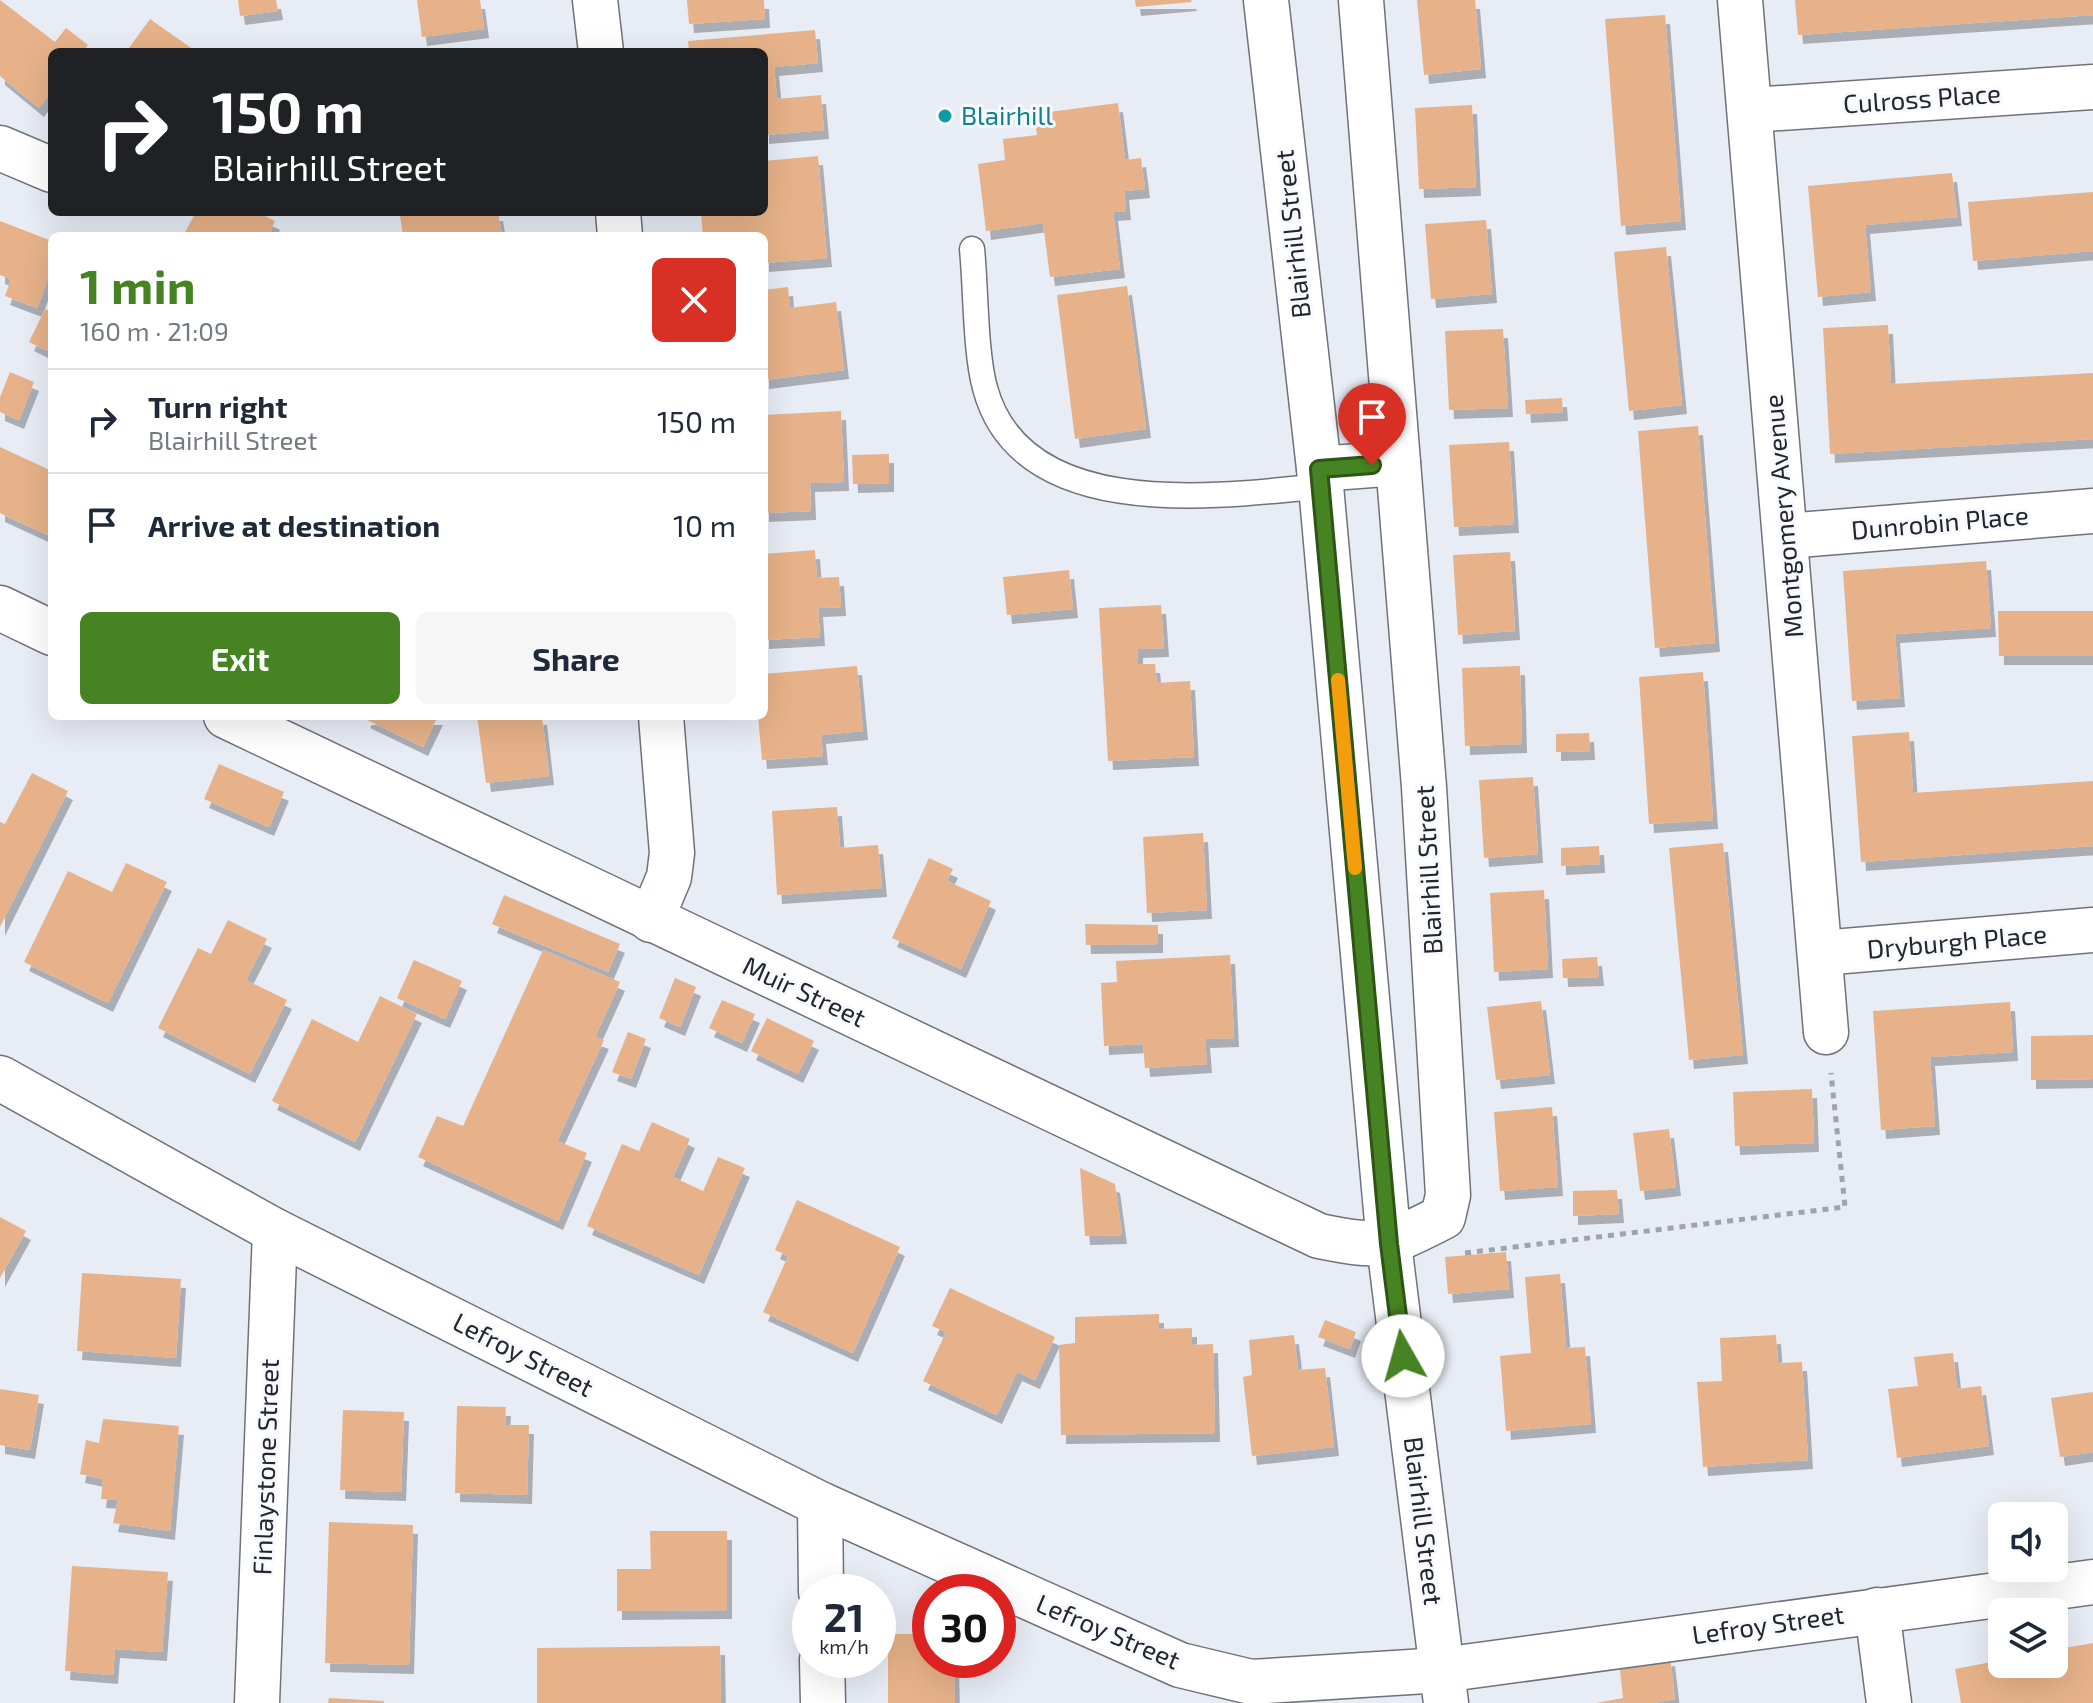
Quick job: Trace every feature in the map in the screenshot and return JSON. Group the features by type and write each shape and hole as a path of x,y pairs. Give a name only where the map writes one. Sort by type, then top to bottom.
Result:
{"street":[{"path":"595,0 601,48"},
{"name":"Blairhill Street","path":"1266,0 1320,477 1390,1253 1444,1686"},
{"name":"Blairhill Street","path":"1361,0 1424,787 1448,1195 1443,1217 1390,1253"},
{"name":"Montgomery Avenue","path":"1740,0 1826,1032"},
{"name":"Culross Place","path":"1751,110 2093,87"},
{"path":"0,148 48,168"},
{"path":"1320,477 1398,463"},
{"name":"Dunrobin Place","path":"1786,536 2093,511"},
{"path":"0,608 48,631"},
{"name":"Muir Street","path":"234,720 1319,1236 1390,1253"},
{"path":"651,920 669,877 672,853 661,720"},
{"name":"Dryburgh Place","path":"1821,953 2093,930"},
{"name":"Lefroy Street","path":"0,1078 275,1231 820,1504 1180,1665 1251,1682 1444,1686 1877,1610 2093,1582"},
{"name":"Finlaystone Street","path":"257,1703 275,1231"},
{"path":"820,1504 821,1574"},
{"path":"1877,1610 1889,1703"},
{"path":"822,1678 823,1703"}],"lane":[{"path":"972,249 985,387 997,416 1019,449 1047,470 1073,482 1169,494 1232,496 1320,477"}],"path":[{"path":"1390,1253 1845,1207 1826,1032"}],"building":[{"path":"0,0 55,42 66,28 88,45 86,48 48,48 48,96 39,108 0,76"},
{"path":"238,0 276,0 278,11 240,16"},
{"path":"417,0 480,0 484,29 422,37"},
{"path":"687,0 764,0 765,19 689,24"},
{"path":"1135,0 1191,0 1192,2 1136,7"},
{"path":"1417,0 1475,0 1481,69 1424,75"},
{"path":"1795,0 2093,0 2093,15 1798,35"},
{"path":"1665,15 1681,221 1621,226 1605,19"},
{"path":"150,19 191,48 129,48"},
{"path":"815,30 818,63 774,67 777,99 821,95 824,130 768,135 768,48 689,48 688,41"},
{"path":"1118,103 1125,160 1141,158 1145,189 1124,191 1126,211 1113,212 1120,269 1050,277 1043,223 986,231 978,164 1005,160 1003,139 1037,135 1034,114"},
{"path":"1472,105 1476,187 1419,189 1415,108"},
{"path":"818,156 827,258 768,263 768,232 703,232 701,216 768,216 768,161"},
{"path":"1952,173 1957,217 1865,225 1871,292 1818,297 1808,186"},
{"path":"2093,192 2093,251 1973,261 1968,202"},
{"path":"194,216 265,216 275,221 270,232 185,232"},
{"path":"400,216 499,216 501,232 402,232"},
{"path":"1486,220 1492,294 1431,299 1425,224"},
{"path":"0,221 48,239 48,279 37,308 5,296 11,279 0,275"},
{"path":"1666,247 1682,405 1629,411 1614,252"},
{"path":"1127,286 1146,429 1075,439 1057,295"},
{"path":"788,287 790,308 836,302 844,370 768,380 768,290"},
{"path":"45,309 48,310 47,351 29,342"},
{"path":"1888,325 1891,384 2093,373 2093,439 1830,454 1823,328"},
{"path":"1503,329 1508,408 1449,410 1445,331"},
{"path":"10,372 34,382 19,420 0,412 0,397"},
{"path":"1562,398 1563,412 1526,414 1525,400"},
{"path":"841,411 844,482 810,483 811,511 768,513 768,415"},
{"path":"1698,426 1715,643 1655,648 1638,431"},
{"path":"1509,442 1514,524 1454,527 1449,445"},
{"path":"0,447 48,469 48,535 0,513"},
{"path":"889,454 889,483 853,484 852,455"},
{"path":"815,550 817,578 839,577 841,607 818,608 820,637 768,640 768,554"},
{"path":"1510,552 1515,631 1458,635 1453,555"},
{"path":"1986,561 1991,628 1895,634 1900,698 1852,701 1843,571"},
{"path":"1069,570 1073,609 1007,615 1003,577"},
{"path":"1161,605 1164,648 1138,649 1138,664 1155,664 1157,683 1190,681 1194,757 1108,761 1099,608"},
{"path":"1998,611 2093,611 2093,656 1999,656"},
{"path":"857,666 863,731 821,735 823,756 762,760 758,720 768,720 768,674"},
{"path":"1520,666 1522,744 1465,746 1462,668"},
{"path":"1703,672 1713,820 1649,824 1639,677"},
{"path":"367,720 436,720 423,747"},
{"path":"478,720 542,720 549,776 486,783"},
{"path":"1909,732 1913,793 2093,781 2093,846 1861,862 1852,736"},
{"path":"1589,733 1590,751 1556,752 1556,734"},
{"path":"219,764 284,792 269,827 204,799"},
{"path":"32,773 68,791 0,927 0,822 5,824"},
{"path":"1533,777 1538,854 1484,858 1479,780"},
{"path":"837,807 840,848 878,845 882,888 777,895 772,811"},
{"path":"1203,833 1207,910 1147,913 1143,837"},
{"path":"1723,843 1743,1055 1689,1060 1669,848"},
{"path":"1599,846 1600,864 1561,866 1561,848"},
{"path":"929,858 953,869 947,881 991,901 961,969 892,938"},
{"path":"126,863 167,882 108,1003 24,962 68,871 112,892"},
{"path":"1544,890 1548,969 1494,972 1490,893"},
{"path":"504,895 620,944 608,972 492,924"},
{"path":"228,920 267,939 246,980 287,1000 250,1074 158,1028 198,948 211,954"},
{"path":"1085,924 1158,925 1158,944 1086,945"},
{"path":"543,950 620,982 595,1037 604,1040 557,1141 587,1153 558,1221 418,1157 437,1116 463,1126"},
{"path":"1230,955 1234,1038 1205,1039 1207,1064 1145,1068 1143,1044 1104,1046 1101,983 1117,982 1116,961"},
{"path":"1597,957 1599,977 1563,978 1562,959"},
{"path":"414,960 462,981 445,1019 397,998"},
{"path":"675,978 696,987 680,1027 659,1018"},
{"path":"380,996 417,1014 355,1142 272,1101 312,1019 358,1042"},
{"path":"722,1000 755,1014 742,1043 709,1028"},
{"path":"1541,1001 1550,1075 1496,1080 1487,1007"},
{"path":"2010,1002 2013,1052 1930,1057 1935,1126 1881,1130 1873,1011"},
{"path":"767,1018 814,1041 798,1074 751,1051"},
{"path":"628,1032 646,1039 631,1079 612,1072"},
{"path":"2093,1035 2093,1079 2031,1080 2031,1036"},
{"path":"1812,1089 1814,1143 1735,1146 1733,1092"},
{"path":"1552,1107 1558,1187 1500,1191 1494,1112"},
{"path":"652,1122 690,1139 673,1177 703,1191 718,1157 745,1168 699,1275 587,1226 622,1144 639,1151"},
{"path":"1669,1129 1676,1187 1640,1191 1633,1133"},
{"path":"1080,1168 1115,1184 1122,1235 1085,1236"},
{"path":"1617,1190 1619,1214 1573,1216 1573,1191"},
{"path":"797,1200 900,1247 853,1353 763,1312 788,1256 775,1250"},
{"path":"0,1217 26,1231 0,1278"},
{"path":"1506,1252 1509,1289 1448,1294 1445,1257"},
{"path":"82,1273 181,1279 176,1358 77,1351"},
{"path":"1560,1274 1566,1348 1585,1347 1591,1424 1506,1431 1500,1356 1531,1353 1525,1277"},
{"path":"950,1288 1055,1337 1035,1380 1017,1372 997,1415 923,1381 946,1332 932,1326"},
{"path":"1159,1314 1159,1329 1192,1328 1192,1345 1213,1344 1215,1433 1061,1435 1059,1345 1075,1343 1075,1317"},
{"path":"1325,1320 1356,1332 1350,1349 1318,1337"},
{"path":"1294,1335 1298,1370 1325,1368 1334,1447 1252,1456 1243,1377 1252,1375 1249,1340"},
{"path":"1776,1335 1778,1363 1802,1362 1808,1460 1703,1467 1697,1382 1722,1381 1720,1338"},
{"path":"1953,1353 1957,1389 1981,1386 1989,1446 1897,1458 1888,1389 1918,1386 1914,1357"},
{"path":"0,1389 39,1395 30,1450 0,1445"},
{"path":"2093,1392 2093,1452 2060,1457 2051,1398"},
{"path":"457,1406 506,1407 505,1425 529,1425 527,1495 455,1493"},
{"path":"343,1410 404,1412 401,1492 340,1490"},
{"path":"103,1419 179,1426 170,1531 113,1523 118,1500 101,1499 103,1479 80,1474 86,1440 99,1443"},
{"path":"329,1522 413,1525 409,1665 325,1663"},
{"path":"650,1531 727,1531 727,1610 617,1611 617,1569 651,1569"},
{"path":"72,1566 168,1572 162,1652 115,1649 113,1675 65,1671"},
{"path":"896,1634 912,1634 912,1678 954,1678 955,1703 888,1703 888,1678 896,1678"},
{"path":"2093,1643 2093,1703 1961,1703 1955,1669 1988,1663 1988,1678 2068,1678 2068,1647"},
{"path":"720,1646 721,1703 537,1703 537,1648"},
{"path":"1670,1657 1675,1699 1653,1703 1596,1703 1623,1698 1619,1661"},
{"path":"329,1698 384,1701 384,1703 328,1703"}],"slow traffic":[{"path":"1338,680 1355,868"}],"place":[{"name":"Blairhill","path":"945,116"}],"route":[{"path":"1372,465 1319,469 1389,1244 1403,1356"}]}
